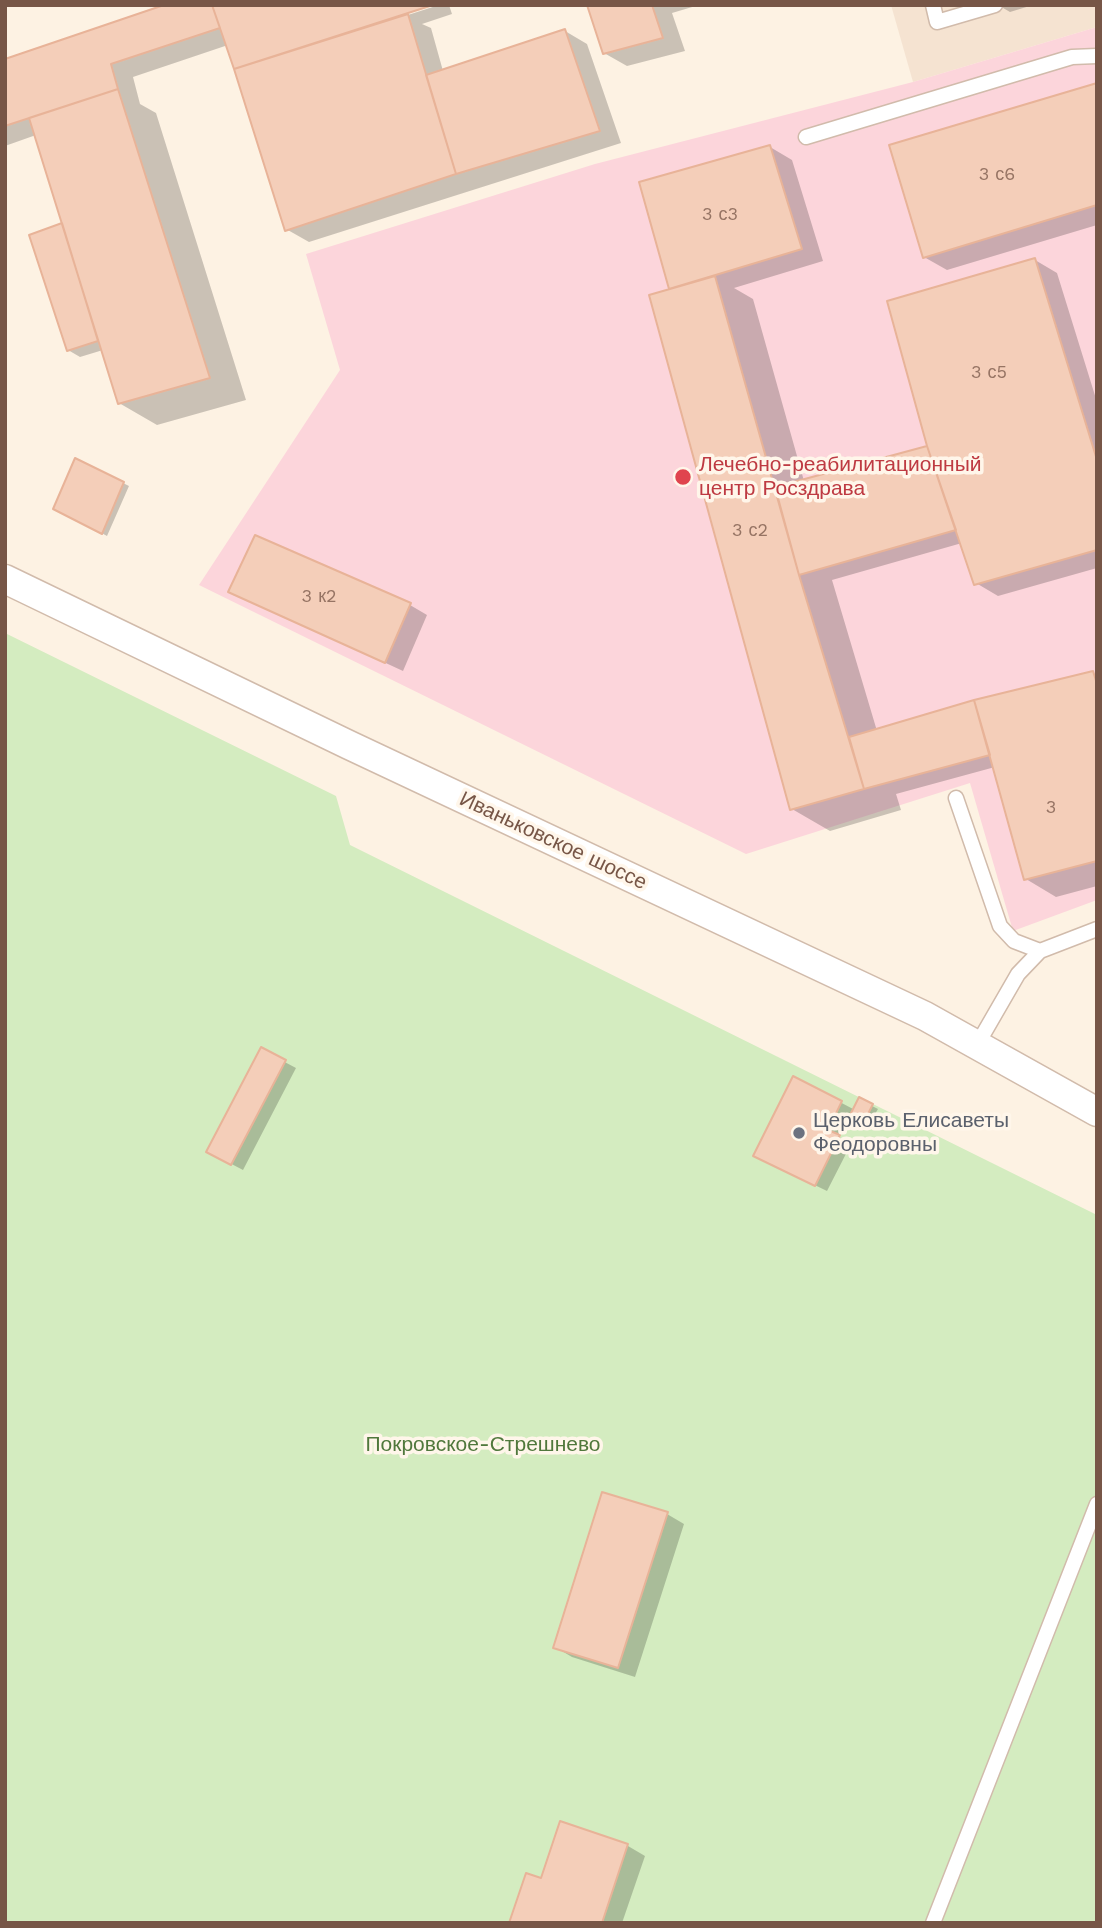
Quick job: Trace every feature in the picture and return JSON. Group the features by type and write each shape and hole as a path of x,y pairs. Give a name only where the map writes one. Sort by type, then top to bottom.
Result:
{"street":[{"name":"Иваньковское шоссе","path":"5,579 361,751 925,1016 1097,1112"}],"lane":[{"path":"933,5 937,22 995,5"},
{"path":"806,137 1072,57 1097,56"},
{"path":"956,798 1000,926 1014,941 1040,951"},
{"path":"977,1045 1018,974 1040,951 1097,929"},
{"path":"933,1923 1097,1504"}],"shaded area":[{"path":"891,5 1097,5 1097,27 913,82"},
{"name":"Лечебно-реабилитационный центр Росздрава","path":"1097,27 1097,900 1013,931 970,783 746,854 199,585 340,370 306,254 595,164 913,82"}],"green space":[{"name":"Покровское-Стрешнево","path":"5,633 336,796 350,845 1097,1215 1097,1923 5,1923"}],"building":[{"path":"164,5 212,5 220,28 111,64 118,89 5,126 5,59"},
{"path":"212,5 433,5 234,69"},
{"path":"587,5 652,5 663,38 603,54"},
{"path":"408,14 456,174 285,231 234,69"},
{"path":"565,29 600,131 456,174 426,75"},
{"path":"1097,83 1097,205 923,258 889,145"},
{"path":"118,89 210,378 118,404 29,118"},
{"path":"770,145 802,249 669,289 639,182"},
{"path":"62,223 98,341 67,351 29,235"},
{"path":"1035,258 1097,460 1097,550 974,585 927,446 887,301"},
{"path":"715,276 799,575 864,789 790,810 649,295"},
{"path":"927,446 956,530 799,575 775,487"},
{"path":"75,458 124,482 102,534 53,509"},
{"path":"255,535 411,603 385,663 228,592"},
{"path":"1093,671 1097,684 1097,861 1024,880 974,700"},
{"path":"974,700 990,755 864,789 849,737"},
{"path":"261,1047 286,1060 231,1165 206,1152"},
{"name":"Церковь Елисаветы Феодоровны","path":"793,1076 842,1101 828,1130 840,1135 815,1186 753,1156"},
{"path":"859,1097 873,1104 865,1120 851,1113"},
{"path":"602,1492 668,1512 618,1668 553,1648"},
{"path":"560,1821 628,1844 602,1923 509,1923 526,1873 541,1878"}],"place":[{"name":"Лечебно-реабилитационный центр Росздрава","path":"683,477"},
{"name":"Церковь Елисаветы Феодоровны","path":"799,1133"}]}
